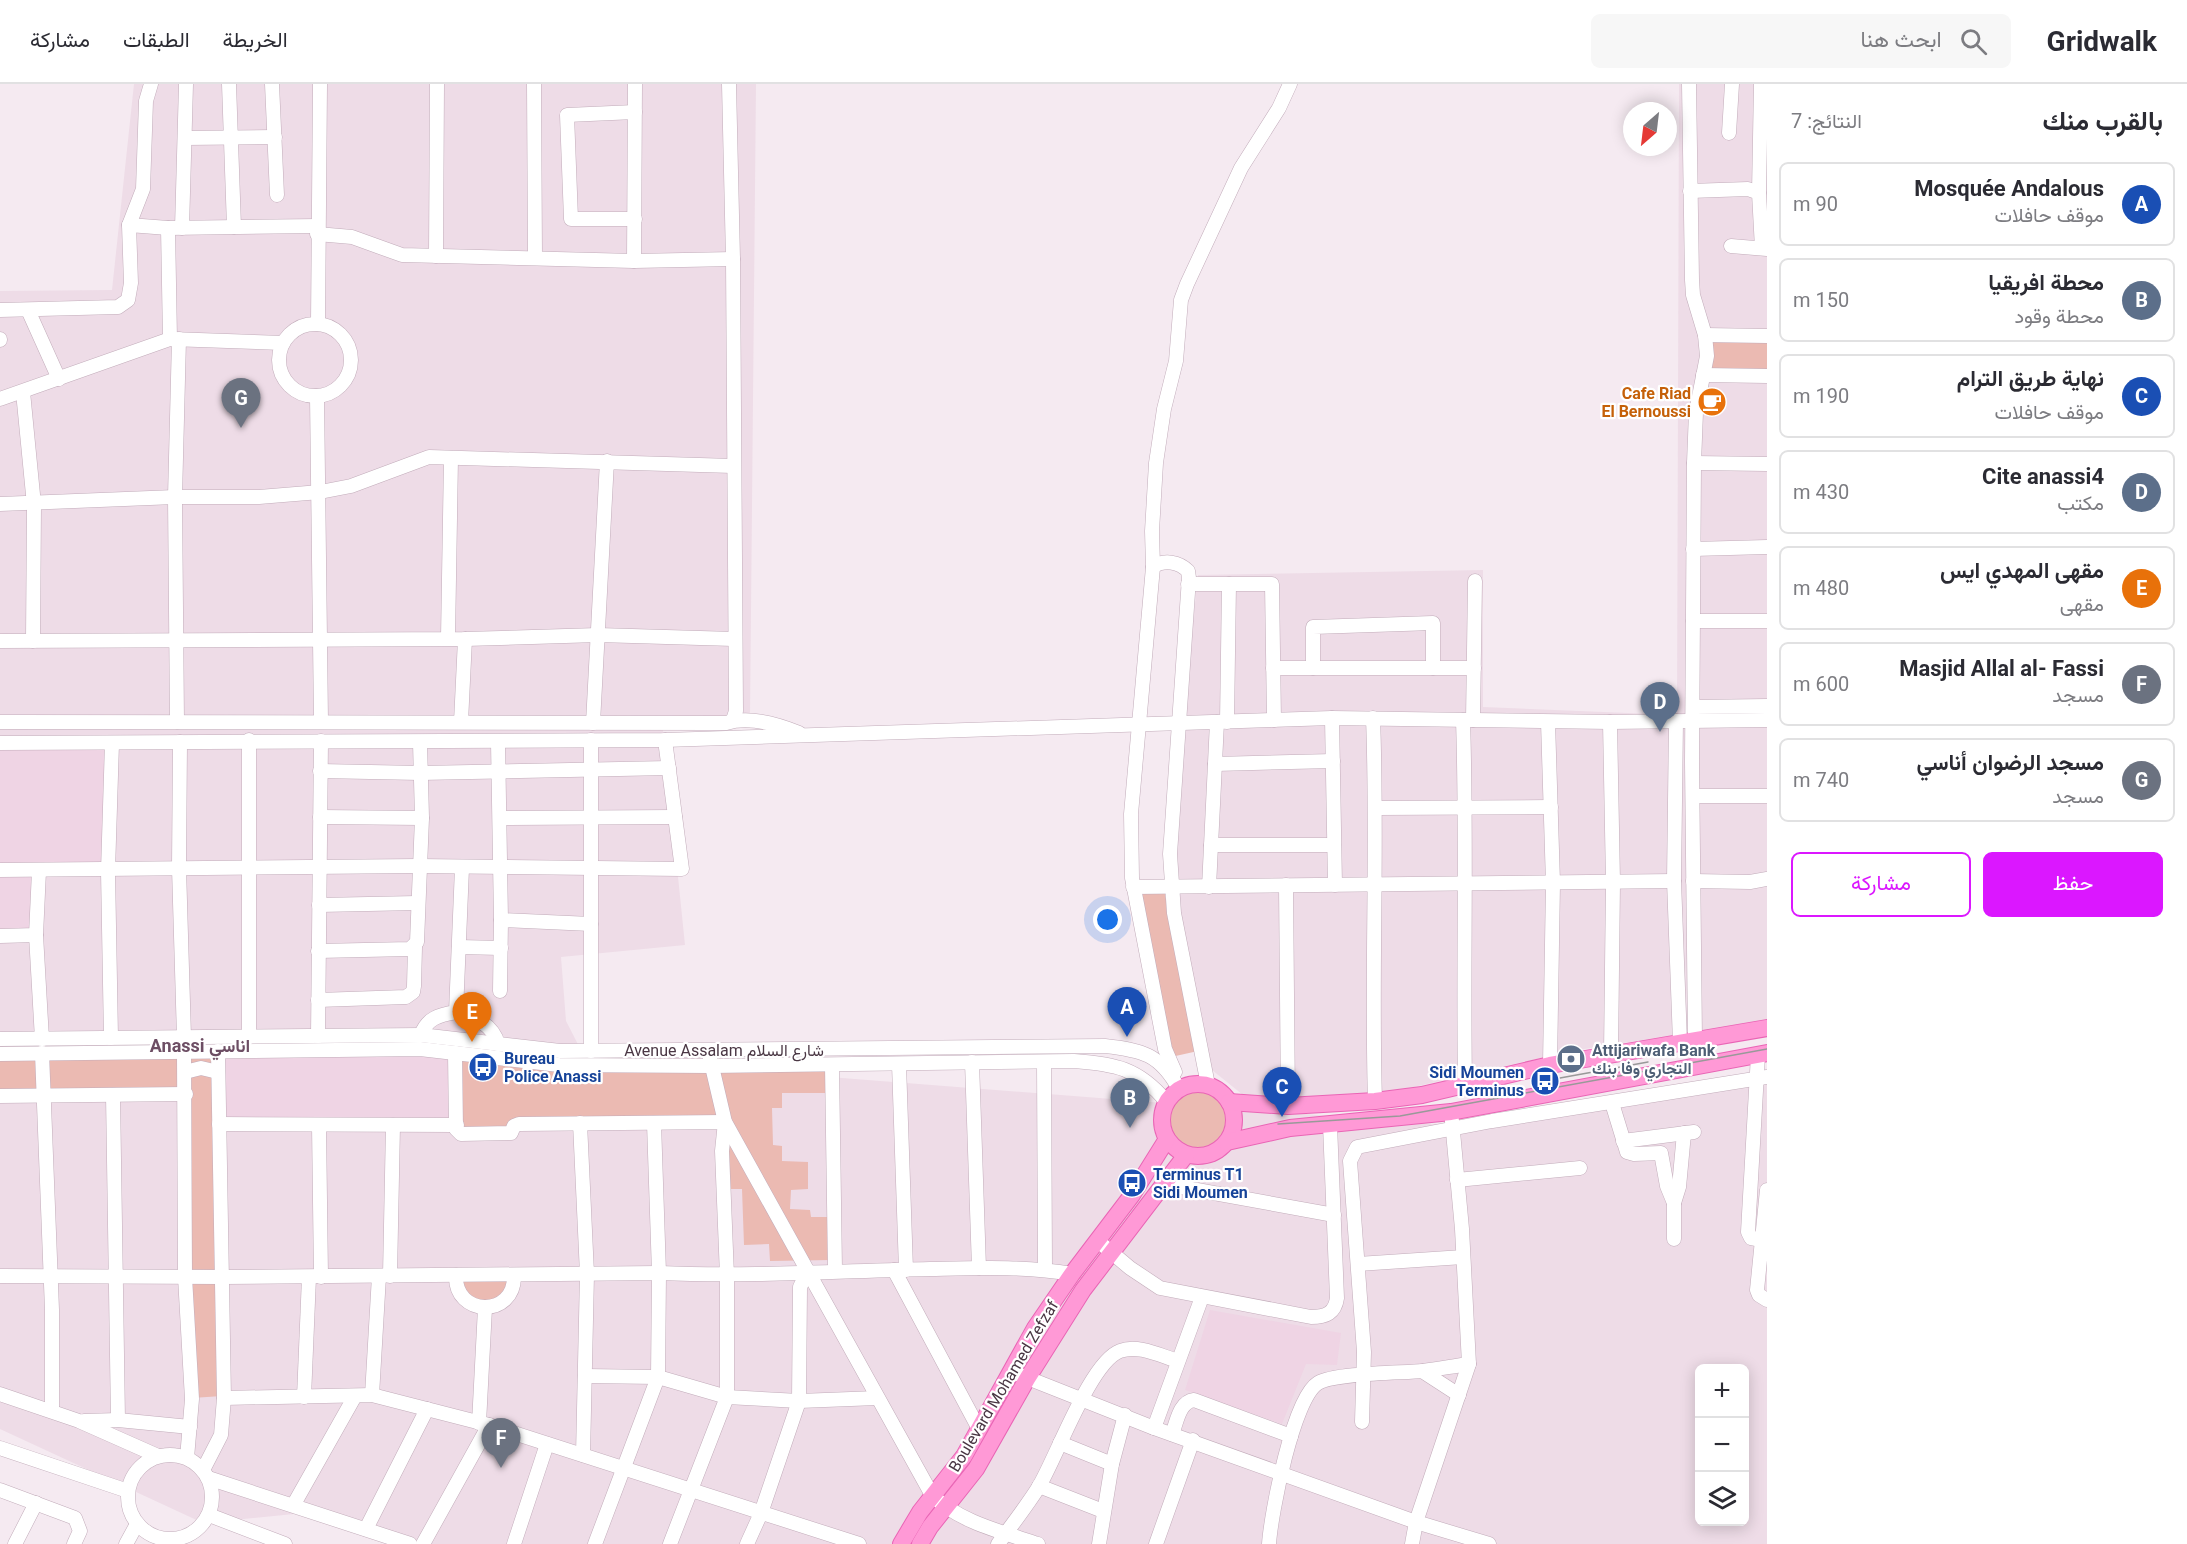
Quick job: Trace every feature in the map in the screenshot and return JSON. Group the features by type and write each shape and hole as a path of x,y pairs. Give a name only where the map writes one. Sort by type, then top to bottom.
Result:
{"main road":[{"path":"1229,1102 1288,1106 1375,1101 1465,1085 1550,1065 1767,1028"},
{"path":"1227,1142 1234,1122 1229,1102 1224,1094 1208,1085 1193,1084 1181,1088 1166,1101 1161,1120 1167,1139 1186,1155 1209,1155 1227,1142 1290,1128 1452,1120 1762,1054"},
{"name":"Boulevard Mohamed Zefzaf","path":"901,1544 932,1495 954,1469 979,1429 1010,1371 1072,1274 1132,1195 1167,1139"},
{"name":"Boulevard Mohamed Zefzaf","path":"920,1544 945,1507 976,1469 1067,1314 1111,1252 1186,1155"}],"street":[{"path":"0,310 123,306 128,300 131,283 129,225 143,189 146,101 151,84"},
{"path":"177,722 175,228 185,138 186,84"},
{"path":"229,84 234,227"},
{"path":"272,84 278,195"},
{"path":"318,324 320,84"},
{"path":"436,256 437,84"},
{"path":"534,84 535,258"},
{"path":"634,261 635,84"},
{"path":"729,84 733,259 736,711 733,720"},
{"path":"1181,1088 1165,1049 1133,887 1130,859 1137,724 1153,567 1152,531 1156,464 1164,409 1176,361 1181,300 1218,214 1241,168 1279,108 1290,84"},
{"path":"1687,1041 1693,881 1694,463 1696,412 1707,356 1705,335 1693,295 1689,84"},
{"path":"1729,133 1732,84"},
{"path":"1731,246 1765,248 1759,193 1761,84"},
{"path":"635,112 567,115 571,219 635,219"},
{"path":"185,138 275,137"},
{"path":"1690,191 1748,189 1759,193"},
{"path":"129,225 317,230 352,237 402,255 634,261 733,259"},
{"path":"28,310 59,379"},
{"path":"318,324 338,332 349,350 351,361 344,381 337,389 317,396 296,391 282,375 279,353 283,343 297,329 318,324"},
{"path":"1705,335 1767,336"},
{"path":"0,399 174,339 283,343"},
{"path":"1703,375 1767,376"},
{"path":"23,392 34,505 33,641"},
{"path":"317,396 320,492 321,721"},
{"path":"0,504 34,505 175,497 259,497 320,492 351,486 429,457 733,466"},
{"path":"448,638 451,458"},
{"path":"593,723 607,461"},
{"path":"1694,463 1767,464"},
{"path":"1693,549 1767,548"},
{"path":"1153,567 1164,562 1183,566 1188,571 1170,854 1172,888 1182,960 1208,1085"},
{"path":"1465,1085 1463,990 1466,807 1468,720 1474,668 1476,581"},
{"path":"1188,584 1272,584 1274,720"},
{"path":"1209,887 1215,764 1222,722 1229,584"},
{"path":"1694,621 1767,621"},
{"path":"1313,668 1313,627 1433,623 1433,668"},
{"path":"0,641 465,639 598,635 734,639"},
{"path":"461,722 465,639"},
{"path":"1273,668 1474,668"},
{"path":"1693,707 1767,706"},
{"path":"1332,718 1335,885"},
{"path":"0,743 249,740 498,742 665,740 1332,718 1548,722 1767,720"},
{"path":"1373,718 1376,808 1372,998 1375,1101"},
{"path":"0,722 726,723 733,720 776,724 803,735"},
{"path":"1676,721 1674,881 1687,1041"},
{"path":"1548,722 1552,883 1550,1065"},
{"path":"1610,722 1613,882 1611,1054"},
{"path":"249,740 249,1037"},
{"path":"591,740 591,1051"},
{"path":"0,870 108,871 248,867 682,869 665,740"},
{"path":"318,1036 321,741"},
{"path":"111,1038 108,871 112,742"},
{"path":"180,742 179,868 184,1037"},
{"path":"318,1000 406,997 412,992 417,942 418,867 422,818 420,742"},
{"path":"498,742 501,867 500,991"},
{"path":"1215,764 1333,761"},
{"path":"320,771 420,772 669,768"},
{"path":"1693,796 1767,796"},
{"path":"1376,808 1551,807"},
{"path":"320,817 422,818"},
{"path":"500,818 675,817"},
{"path":"1211,845 1334,845"},
{"path":"456,1012 462,868"},
{"path":"39,871 36,935 50,1274 52,1411"},
{"path":"1693,881 1750,882 1767,879"},
{"path":"1133,887 1674,881"},
{"path":"1286,885 1288,1106"},
{"path":"319,905 417,903"},
{"path":"501,920 591,924"},
{"path":"0,936 36,935"},
{"path":"318,951 415,947"},
{"path":"459,947 501,948"},
{"path":"421,1035 427,1022 435,1017 456,1012 481,1021 490,1028 498,1044"},
{"name":"Avenue Assalam شارع السلام","path":"0,1054 42,1046 111,1038 421,1035 498,1044 524,1055 559,1065 711,1066 1074,1061 1120,1067 1147,1080 1166,1101"},
{"name":"Avenue Assalam شارع السلام","path":"0,1039 42,1046 184,1052 420,1049 455,1053 524,1055 591,1051 1105,1046 1131,1048 1152,1056 1166,1066 1181,1088"},
{"path":"1152,1056 1160,1055 1165,1049"},
{"path":"218,1051 224,1398 221,1435 206,1474 213,1503 209,1515 196,1531 187,1537 164,1542 137,1524 129,1508 128,1491 133,1476 144,1464 158,1456 172,1455 187,1458 206,1474 410,1544"},
{"path":"710,1051 711,1066 726,1122 932,1495 945,1507 1002,1539 1038,1544"},
{"path":"184,1052 186,1094 185,1277 192,1399 187,1458"},
{"path":"455,1053 457,1131 461,1134 511,1134 514,1125 519,1124 726,1122"},
{"path":"1762,1054 1763,1077 1748,1232 1751,1238 1762,1240"},
{"path":"972,1062 979,1268"},
{"path":"1044,1062 1045,1269"},
{"path":"899,1064 900,1270 979,1429"},
{"path":"832,1065 835,1270"},
{"path":"185,1072 201,1068 218,1072"},
{"path":"1362,1422 1364,1375 1350,1161 1353,1151 1361,1146 1452,1120 1612,1103 1763,1077"},
{"path":"0,1096 186,1094"},
{"path":"112,1095 118,1420"},
{"path":"1612,1103 1623,1141 1630,1153 1661,1153 1667,1186 1674,1203"},
{"path":"1412,1544 1416,1522 1469,1364 1452,1120"},
{"path":"595,1544 658,1377 659,1273 654,1122"},
{"path":"670,1544 693,1490 727,1396 727,1276 722,1151 726,1122"},
{"path":"580,1123 587,1274 583,1455"},
{"path":"219,1124 457,1125"},
{"path":"304,1396 315,1277 319,1125"},
{"path":"372,1395 385,1276 393,1125"},
{"path":"1098,1241 1160,1288 1311,1317 1331,1312 1337,1298 1330,1125"},
{"path":"1623,1141 1689,1132 1674,1203 1674,1239"},
{"path":"1457,1180 1580,1168"},
{"path":"1164,1184 1334,1215"},
{"path":"1763,1298 1757,1282 1767,1190"},
{"path":"1358,1264 1463,1257"},
{"path":"0,1276 50,1274 117,1278 659,1273 727,1276 835,1270 979,1268 1045,1269 1072,1274"},
{"path":"747,1544 799,1401 800,1287 808,1271"},
{"path":"456,1275 458,1290 463,1298 475,1306 484,1308 494,1307 505,1300 512,1289 514,1276"},
{"path":"1154,1428 1202,1297"},
{"path":"423,1544 484,1424 484,1308"},
{"path":"1002,1539 1039,1486 1082,1398 1110,1359 1121,1350 1141,1350 1178,1361"},
{"path":"1269,1544 1280,1472 1291,1436 1309,1394 1316,1384 1325,1380 1469,1364"},
{"path":"1010,1371 1154,1428 1193,1440 1416,1522 1489,1544"},
{"path":"1422,1371 1459,1395"},
{"path":"585,1376 658,1377 727,1396 799,1401 877,1398"},
{"path":"0,1394 79,1421 158,1456"},
{"path":"294,1504 355,1395"},
{"path":"224,1398 372,1395 484,1424 859,1544"},
{"path":"1172,1434 1183,1406 1187,1401 1194,1400 1291,1436"},
{"path":"366,1529 427,1409"},
{"path":"1098,1544 1112,1464 1125,1415"},
{"path":"79,1421 118,1420 190,1427"},
{"path":"1156,1544 1193,1440"},
{"path":"1060,1443 1112,1464"},
{"path":"514,1544 547,1444"},
{"path":"0,1448 128,1491"},
{"path":"1039,1486 1103,1511"},
{"path":"0,1490 75,1518 80,1531 74,1544"},
{"path":"15,1544 36,1503"},
{"path":"209,1515 285,1544"},
{"path":"126,1544 137,1524"}],"shaded area":[{"path":"134,84 756,84 750,717 663,730 685,945 561,957 566,1021 585,1058 1447,1125 1767,1073 1767,1544 399,1544 314,1512 203,1523 0,1429 0,291 112,290"},
{"path":"1679,84 1767,84 1767,1021 1571,1051 1392,1092 1248,1099 1207,1066 1166,873 1198,575 1483,570 1483,707 1677,715"},
{"path":"1712,340 1767,342 1767,370 1712,368"},
{"path":"108,743 106,870 39,870 40,938 0,939 0,745"},
{"path":"1164,890 1198,1051 1171,1057 1137,895"},
{"path":"218,1051 455,1053 457,1125 219,1124"},
{"path":"218,1051 222,1396 192,1398 186,1095 0,1096 0,1054"},
{"path":"455,1053 523,1062 832,1065 826,1093 782,1093 782,1108 772,1108 773,1145 782,1146 782,1161 808,1162 808,1189 791,1190 790,1209 810,1210 811,1217 831,1217 831,1260 770,1261 769,1244 744,1245 742,1189 729,1189 725,1122 513,1126 457,1133"},
{"path":"1199,1091 1220,1100 1229,1121 1220,1142 1199,1151 1178,1142 1169,1121 1178,1100"},
{"path":"511,1280 503,1298 474,1303 458,1281"},
{"path":"1210,1310 1341,1333 1337,1365 1306,1364 1282,1424 1185,1390"}],"tram line":[{"path":"1278,1124 1400,1116 1767,1049"},
{"path":"1560,1078 1648,1062"}],"place":[{"name":"Cafe Riad El Bernoussi","path":"1712,402"},
{"name":"مسجد الرضوان أناسي","path":"241,428"},
{"name":"Cite anassi4","path":"1660,732"},
{"name":"Mosquée Andalous","path":"1127,1037"},
{"name":"مقهى المهدي ايس","path":"472,1042"},
{"name":"Attijariwafa Bank التجاري وفا بنك","path":"1571,1059"},
{"name":"Bureau Police Anassi","path":"483,1067"},
{"name":"Sidi Moumen Terminus","path":"1545,1081"},
{"name":"نهاية طريق الترام","path":"1282,1117"},
{"name":"محطة افريقيا","path":"1130,1128"},
{"name":"Terminus T1 Sidi Moumen","path":"1132,1183"},
{"name":"Masjid Allal al- Fassi","path":"501,1468"}],"district":[{"name":"Anassi اناسي","path":"200,1046"}]}
